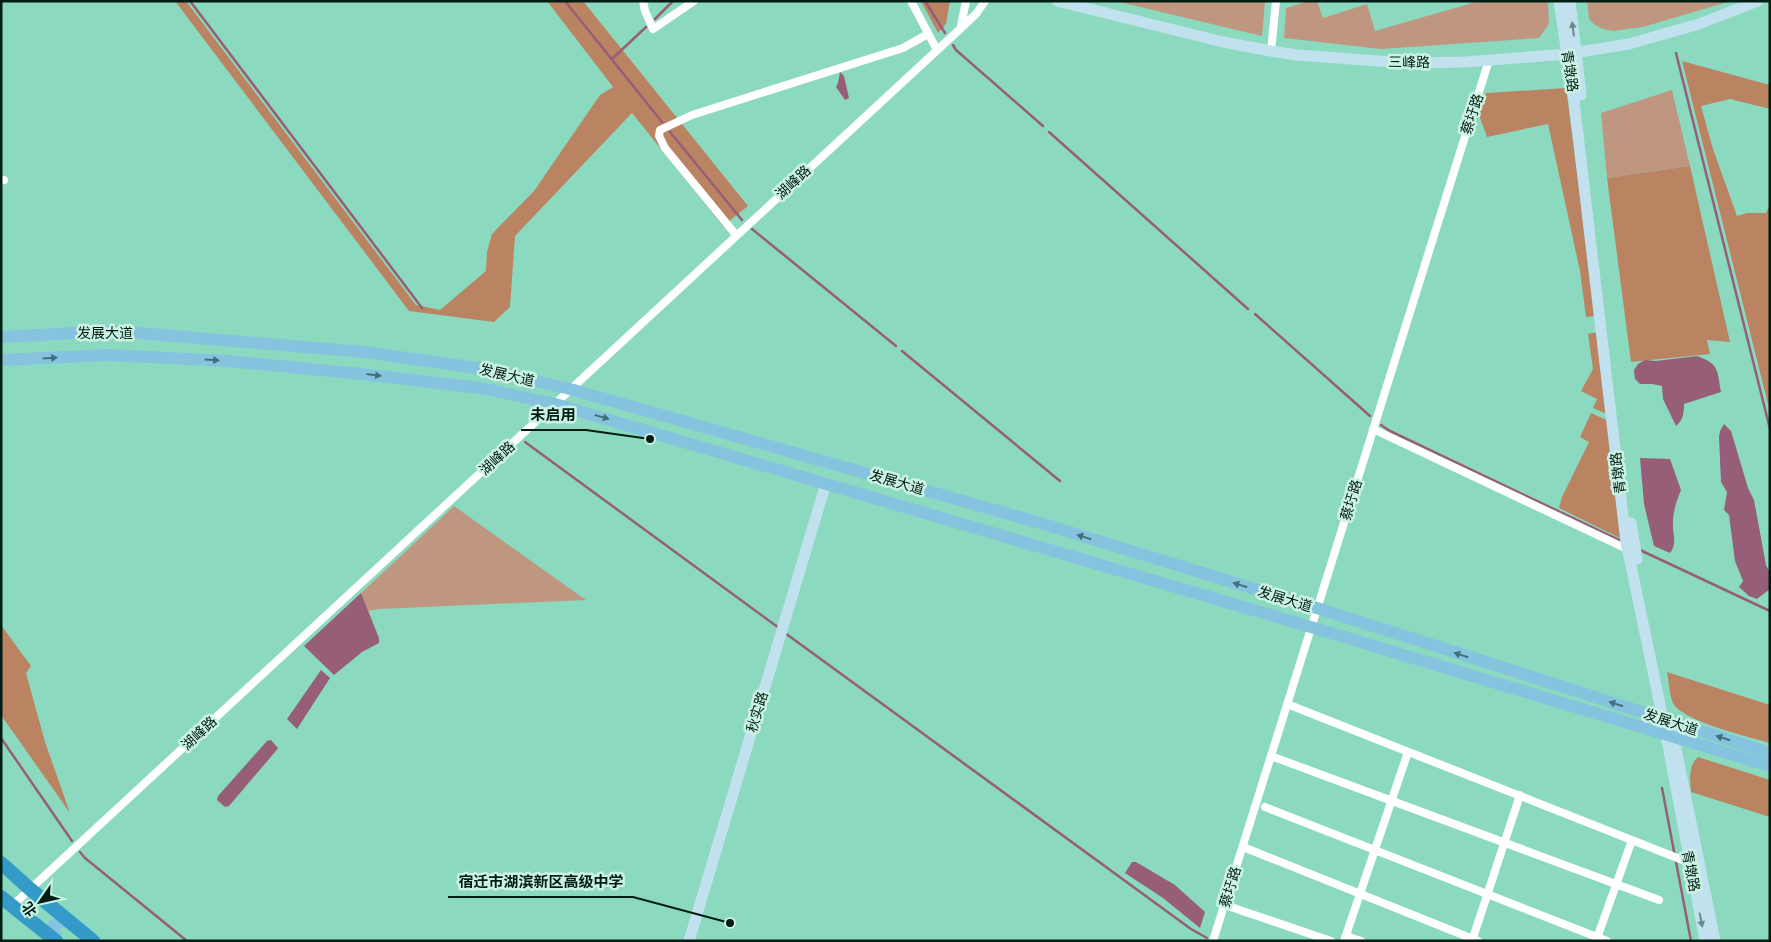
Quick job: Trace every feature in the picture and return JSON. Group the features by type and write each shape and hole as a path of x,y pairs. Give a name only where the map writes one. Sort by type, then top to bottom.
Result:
{"highway":[{"path":"1,863 93,941"},
{"path":"7,901 57,941"}],"main road":[{"name":"三峰路","path":"1057,1 1223,42 1271,51 1297,55 1405,63 1489,60 1572,53 1629,44 1698,24 1758,1"},
{"name":"青墩路","path":"1559,1 1572,53 1633,537 1666,721"},
{"name":"青墩路","path":"1570,1 1574,100 1627,550 1715,941"},
{"name":"发展大道","path":"1,337 114,331 364,352 484,369 570,389 1040,523 1317,608 1770,753"},
{"name":"发展大道","path":"1,360 108,355 228,361 481,388 555,404 1311,627 1770,766"},
{"name":"秋实路","path":"689,941 826,483"},
{"name":"青墩路","path":"1670,736 1680,859 1705,941"},
{"path":"57,941 53,926 62,921 69,922"}],"street":[{"path":"642,1 653,29 694,1"},
{"path":"911,1 937,50"},
{"path":"959,30 963,21 966,1"},
{"name":"湖峰路","path":"7,901 30,889 959,30 976,14 985,1"},
{"path":"1271,51 1276,1"},
{"path":"736,235 665,148 659,136 660,130 692,115 903,48 928,34"},
{"name":"蔡圩路","path":"1213,941 1489,60"},
{"path":"1373,430 1627,550"},
{"path":"1287,704 1680,859"},
{"path":"1361,941 1345,938 1408,752"},
{"path":"1271,756 1659,900"},
{"path":"1243,847 1474,940 1487,894 1520,795"},
{"path":"1265,807 1596,939 1607,941"},
{"path":"1596,939 1632,840"},
{"path":"1225,905 1331,941"}],"shaded area":[{"path":"175,1 186,1 416,305 440,310 486,271 487,252 492,234 534,191 600,95 613,87 547,1 583,1 748,206 723,226 632,113 515,236 510,307 494,322 409,311"},
{"path":"921,1 950,1 946,24 938,33"},
{"path":"1115,1 1265,2 1262,36"},
{"path":"1309,1 1317,1 1323,18 1367,4 1375,31 1479,1 1548,1 1549,24 1539,38 1381,49 1284,38 1286,8"},
{"path":"1587,1 1731,1 1643,27 1613,31 1595,25 1589,19"},
{"path":"1682,61 1770,85 1770,109 1730,99 1701,106 1713,149 1737,216 1747,213 1766,213 1770,204 1770,412"},
{"path":"840,72 844,76 849,98 845,100 836,87"},
{"path":"1566,88 1596,316 1586,317 1580,271 1548,124 1487,137 1479,115 1486,93"},
{"path":"1672,90 1690,166 1607,178 1601,113"},
{"path":"1690,166 1730,342 1707,340 1710,354 1631,362 1607,178"},
{"path":"1598,332 1607,414 1593,408 1597,399 1581,391 1593,369 1588,334"},
{"path":"1697,356 1714,365 1718,373 1721,392 1684,404 1683,417 1676,426 1663,399 1662,386 1640,384 1635,379 1634,370 1638,364 1645,360 1656,361"},
{"path":"1591,413 1609,421 1622,539 1559,508 1562,497 1589,442 1580,437"},
{"path":"1724,424 1731,431 1748,488 1754,500 1766,565 1770,573 1770,589 1757,599 1749,596 1739,587 1743,581 1735,561 1729,515 1724,510 1727,492 1721,482 1719,437"},
{"path":"1640,458 1670,459 1681,490 1674,514 1674,545 1670,553 1654,546 1644,504"},
{"path":"454,506 586,600 368,611 361,593"},
{"path":"361,593 379,638 379,643 362,652 334,675 304,646"},
{"path":"1,625 31,666 26,673 45,742 70,813 1,715"},
{"path":"321,670 330,678 297,729 287,719"},
{"path":"1667,672 1770,705 1770,743 1717,728 1679,710 1673,703"},
{"path":"271,740 278,748 229,806 225,807 217,800 218,796 267,741"},
{"path":"1698,757 1770,780 1770,817 1691,792 1691,769"},
{"path":"1132,862 1136,862 1175,885 1205,912 1200,928 1163,898 1125,873"}],"waterway":[{"path":"190,1 422,308"},
{"path":"565,1 662,122"},
{"path":"655,19 673,1"},
{"path":"925,1 945,33"},
{"path":"612,59 646,27"},
{"path":"953,45 956,50 1043,126"},
{"path":"1676,53 1770,429"},
{"path":"670,132 742,220"},
{"path":"1049,132 1248,309"},
{"path":"752,229 896,346"},
{"path":"1255,314 1370,416"},
{"path":"902,351 1060,481"},
{"path":"1381,425 1621,541"},
{"path":"525,442 779,628"},
{"path":"1640,550 1770,611"},
{"path":"785,633 1191,929 1207,938"},
{"path":"1,738 72,841"},
{"path":"1662,788 1691,941"},
{"path":"80,852 187,941"}],"place":[{"name":"未启用","path":"650,439"},
{"name":"宿迁市湖滨新区高级中学","path":"730,923"}]}
